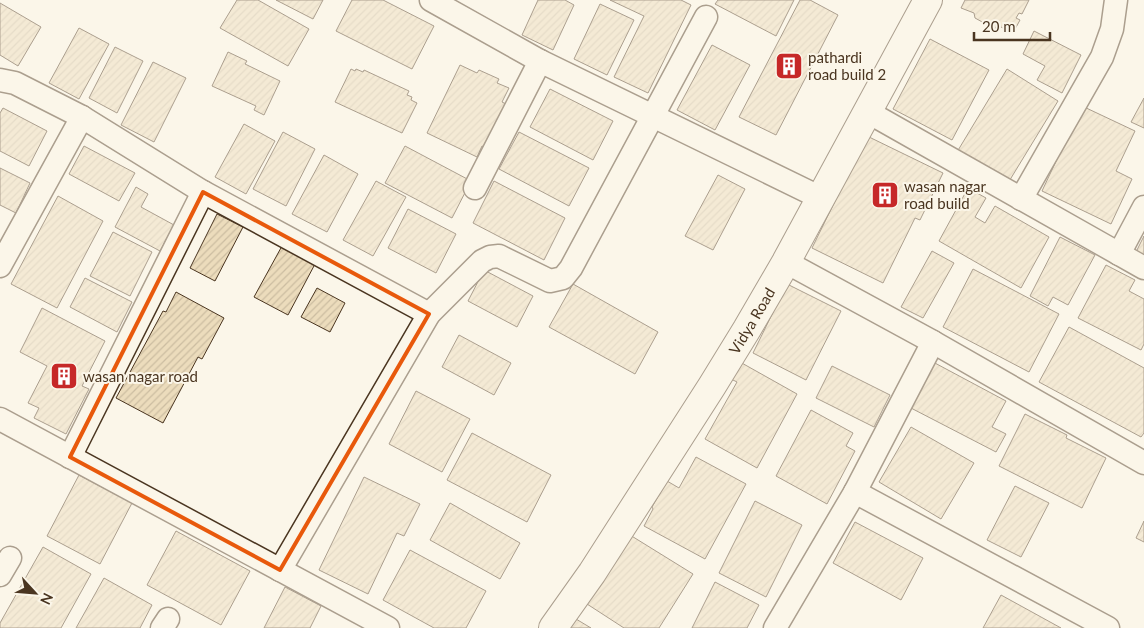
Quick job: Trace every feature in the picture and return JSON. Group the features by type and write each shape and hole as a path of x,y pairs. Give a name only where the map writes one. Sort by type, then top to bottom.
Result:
{"street":[{"path":"431,0 540,61 821,198"},
{"name":"Vidya Road","path":"553,628 592,574 707,394 786,262 928,0"},
{"path":"1021,199 1102,57 1112,29 1116,0"},
{"path":"280,570 429,314 482,261 490,257 499,256 550,281 563,278 571,268 706,17"},
{"path":"474,188 540,61"},
{"path":"0,80 15,83 82,117 203,192 429,314"},
{"path":"868,112 1144,268"},
{"path":"0,266 82,117"},
{"path":"70,457 203,192"},
{"path":"1118,254 1144,207"},
{"path":"786,262 933,342 1144,463"},
{"path":"775,628 855,492 933,342"},
{"path":"0,419 388,628"},
{"path":"855,492 1108,628"}],"highlighted area":[{"path":"203,192 429,314 280,570 70,457"}],"building":[{"path":"237,0 258,0 309,29 288,66 220,28"},
{"path":"276,0 323,0 313,19"},
{"path":"352,0 383,0 434,26 412,69 336,31"},
{"path":"538,0 565,0 574,5 553,50 522,35"},
{"path":"610,0 681,0 691,5 648,93 614,77 644,16"},
{"name":"pathardi road build 2","path":"718,0 794,0 776,36 715,4"},
{"name":"pathardi road build 2","path":"800,0 810,0 838,15 776,135 739,117"},
{"path":"965,0 1029,0 1022,14 1019,13 1016,18 1020,20 1013,33 997,25 995,29 975,18 974,13 961,8"},
{"path":"0,3 41,27 18,66 0,55"},
{"path":"600,4 634,20 607,75 574,59"},
{"path":"79,28 109,44 79,99 49,83"},
{"path":"1034,31 1081,55 1062,93 1037,80 1045,66 1023,54"},
{"name":"wasan nagar road build","path":"930,39 989,70 952,140 893,109"},
{"path":"712,45 750,65 715,130 677,110"},
{"path":"115,47 143,61 117,113 89,98"},
{"path":"228,52 247,61 245,64 280,81 264,115 254,110 256,106 212,86"},
{"path":"153,62 186,78 154,142 121,125"},
{"path":"460,65 477,73 479,70 499,79 497,83 509,88 502,102 506,104 486,148 482,146 477,157 427,133"},
{"path":"351,69 363,72 364,70 409,91 407,95 412,97 411,100 417,103 402,133 335,102"},
{"name":"wasan nagar road build","path":"1007,69 1058,101 1008,183 957,152"},
{"path":"550,89 613,121 593,160 530,127"},
{"path":"1144,98 1144,128 1131,122"},
{"path":"1082,106 1135,131 1116,171 1132,179 1111,224 1042,191"},
{"path":"3,108 47,131 29,166 0,151 0,113"},
{"path":"244,124 275,141 246,194 215,177"},
{"path":"283,132 315,149 286,206 253,189"},
{"path":"519,132 589,168 569,206 499,169"},
{"name":"wasan nagar road build","path":"867,136 943,173 920,220 915,218 883,283 812,248"},
{"path":"84,146 135,173 119,201 69,174"},
{"path":"405,146 471,181 452,218 385,183"},
{"path":"324,155 358,174 327,232 292,214"},
{"path":"0,168 30,183 16,213 0,205"},
{"path":"718,175 745,189 713,250 685,236"},
{"path":"376,181 406,197 373,256 343,240"},
{"path":"494,181 565,218 544,260 473,223"},
{"path":"136,187 148,194 141,207 174,225 160,251 115,227"},
{"name":"wasan nagar road build","path":"968,188 986,198 975,217 985,223 995,206 1049,237 1021,288 939,241"},
{"path":"58,196 103,221 57,308 11,284"},
{"path":"408,209 456,234 436,273 388,248"},
{"path":"217,214 243,227 215,281 190,268"},
{"path":"113,232 152,252 130,296 90,276"},
{"path":"1144,236 1144,259 1135,254"},
{"path":"1060,237 1095,255 1068,305 1053,297 1048,306 1030,296"},
{"path":"282,246 315,264 288,315 254,297"},
{"name":"wasan nagar road build","path":"932,251 954,263 923,318 901,307"},
{"path":"1106,265 1135,280 1129,291 1144,299 1144,344 1141,350 1078,318"},
{"path":"973,269 1059,314 1029,372 943,327"},
{"path":"484,270 533,296 517,327 468,301"},
{"name":"wasan nagar road","path":"85,278 132,302 117,332 70,307"},
{"path":"573,284 658,332 635,374 549,327"},
{"path":"787,284 841,311 806,380 753,353"},
{"path":"317,288 345,303 330,332 301,317"},
{"path":"176,292 224,318 202,359 198,357 163,423 116,398 163,311 166,312"},
{"name":"wasan nagar road","path":"42,308 105,341 82,386 89,389 66,434 34,418 39,408 28,403 47,366 20,352"},
{"path":"1069,327 1144,368 1144,433 1141,437 1039,382"},
{"path":"459,335 511,363 494,395 442,367"},
{"path":"740,362 797,394 757,468 705,439 737,382 731,379"},
{"path":"933,362 1006,401 992,427 1006,434 996,452 909,407"},
{"path":"832,366 890,395 874,427 816,398"},
{"path":"416,391 470,419 442,472 389,444"},
{"path":"811,410 853,433 846,446 855,451 827,504 776,476"},
{"path":"1025,414 1067,435 1066,438 1106,458 1082,508 999,466"},
{"path":"911,427 974,463 941,519 879,482"},
{"path":"472,433 551,475 527,522 447,480"},
{"path":"696,457 746,484 705,559 644,526 653,509 652,507 667,481 679,488"},
{"path":"79,475 132,503 100,564 47,536"},
{"path":"364,477 420,504 404,536 397,533 368,594 319,570"},
{"path":"1015,486 1049,503 1021,557 987,540"},
{"path":"755,501 802,525 766,597 719,573"},
{"path":"450,503 520,543 500,579 430,540"},
{"path":"1144,521 1144,542 1136,538"},
{"path":"855,522 923,558 901,600 833,563"},
{"path":"176,531 250,571 221,625 147,585"},
{"path":"630,535 693,574 659,628 624,628 587,604"},
{"path":"43,547 91,574 61,628 0,628 0,623"},
{"path":"410,550 486,591 466,628 434,628 383,600"},
{"path":"104,578 152,605 140,628 76,628"},
{"path":"715,582 759,605 747,628 692,628"},
{"path":"285,587 321,606 310,628 264,628"},
{"path":"1001,595 1061,628 983,628"},
{"path":"571,616 591,628 564,628"}],"place":[{"name":"pathardi road build 2","path":"789,66"},
{"name":"wasan nagar road build","path":"885,195"},
{"name":"wasan nagar road","path":"64,376"}]}
